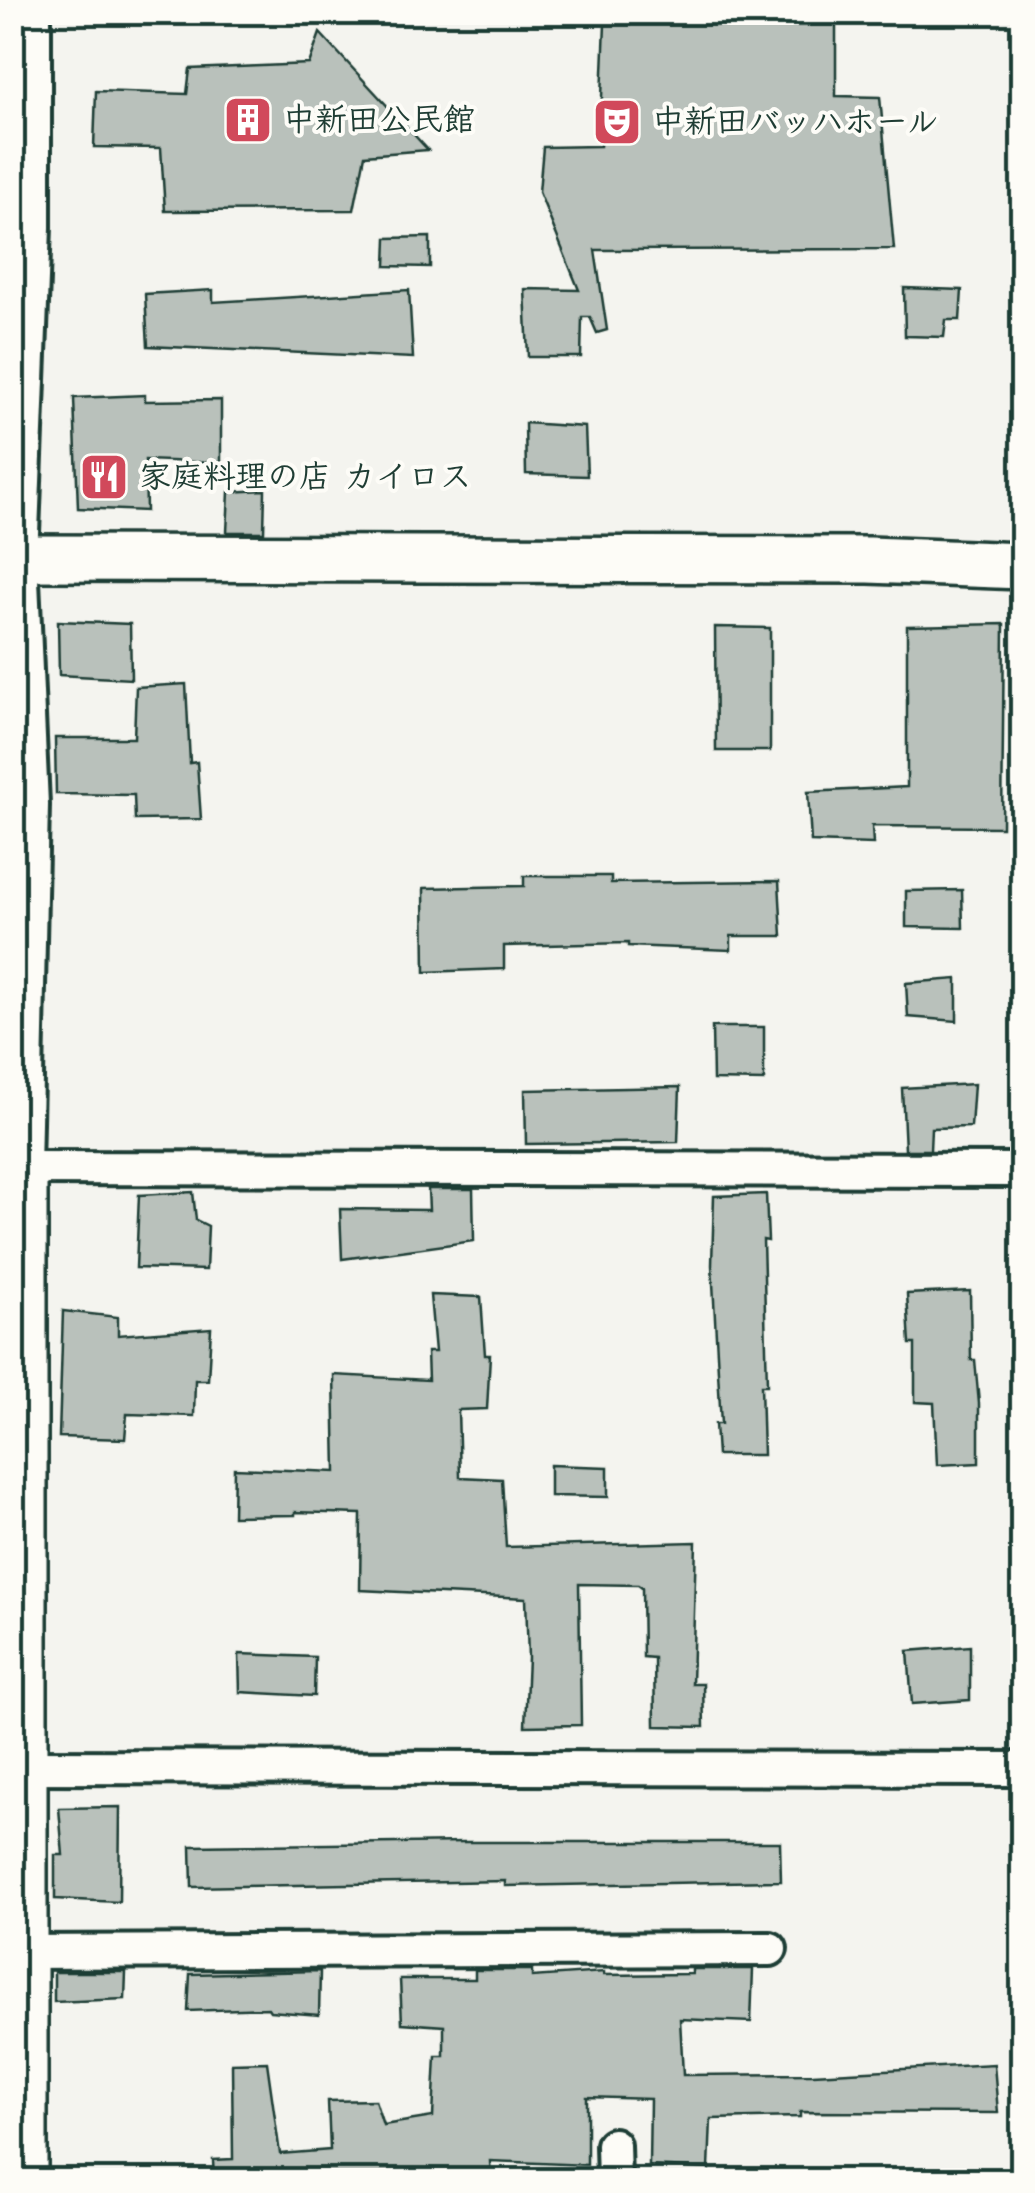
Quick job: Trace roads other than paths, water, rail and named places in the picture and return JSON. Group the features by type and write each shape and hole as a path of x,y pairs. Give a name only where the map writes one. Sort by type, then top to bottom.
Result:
{"street":[{"path":"24,2180 18,1952 18,1168 32,805 17,558 34,227 34,12"},
{"path":"17,558 869,560 1022,566"},
{"path":"18,1168 1022,1170"},
{"path":"18,1767 1022,1769"},
{"path":"18,1952 770,1949"},
{"path":"613,2145 614,2180"}],"place":[{"name":"中新田公民館","path":"248,120"},
{"name":"中新田バッハホール","path":"617,122"},
{"name":"家庭料理の店 カイロス","path":"104,477"}]}
